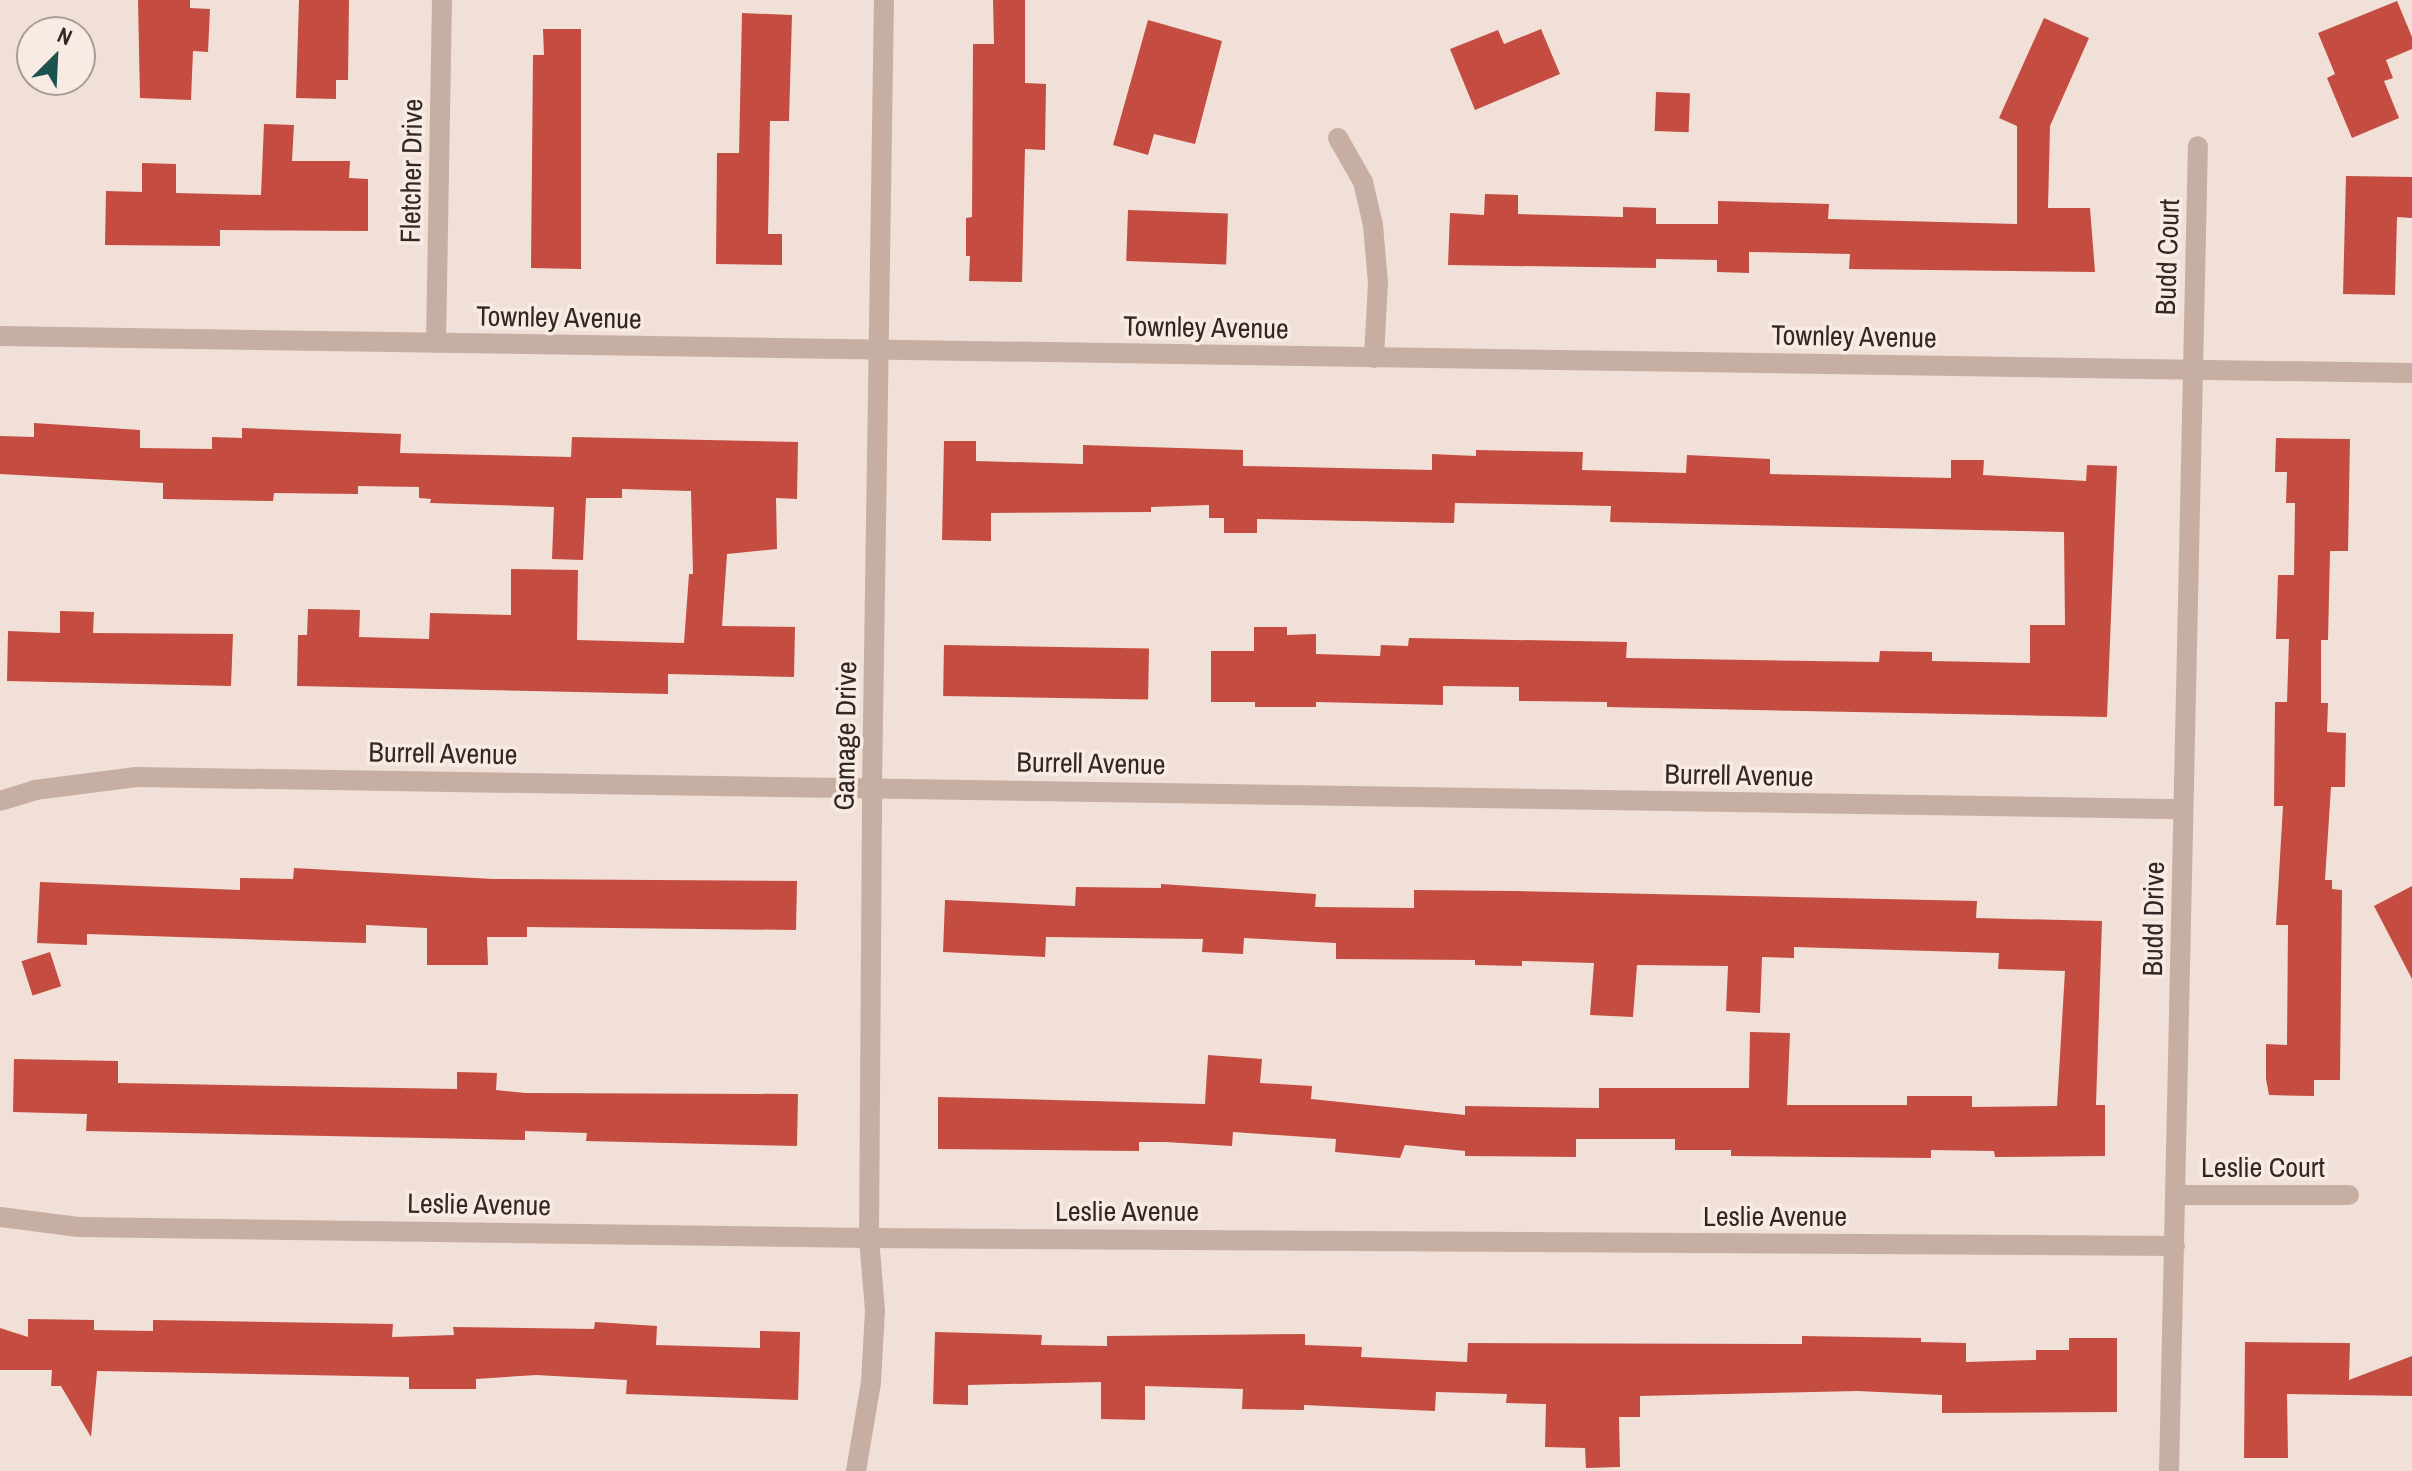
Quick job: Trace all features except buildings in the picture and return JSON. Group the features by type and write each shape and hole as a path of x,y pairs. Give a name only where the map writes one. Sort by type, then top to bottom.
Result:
{"street":[{"name":"Fletcher Drive","path":"436,343 442,0"},
{"name":"Gamage Drive","path":"856,1471 871,1382 875,1310 869,1238 872,787 884,0"},
{"path":"1338,138 1363,182 1373,225 1378,283 1374,358"},
{"name":"Budd Court","path":"2192,368 2198,146"},
{"name":"Townley Avenue","path":"0,336 2412,373"},
{"name":"Budd Drive","path":"2169,1471 2192,368"},
{"name":"Burrell Avenue","path":"0,801 60,785 136,777 2183,809"},
{"name":"Leslie Court","path":"2177,1195 2349,1195"},
{"name":"Leslie Avenue","path":"0,1217 78,1227 869,1238 2175,1246"}]}
